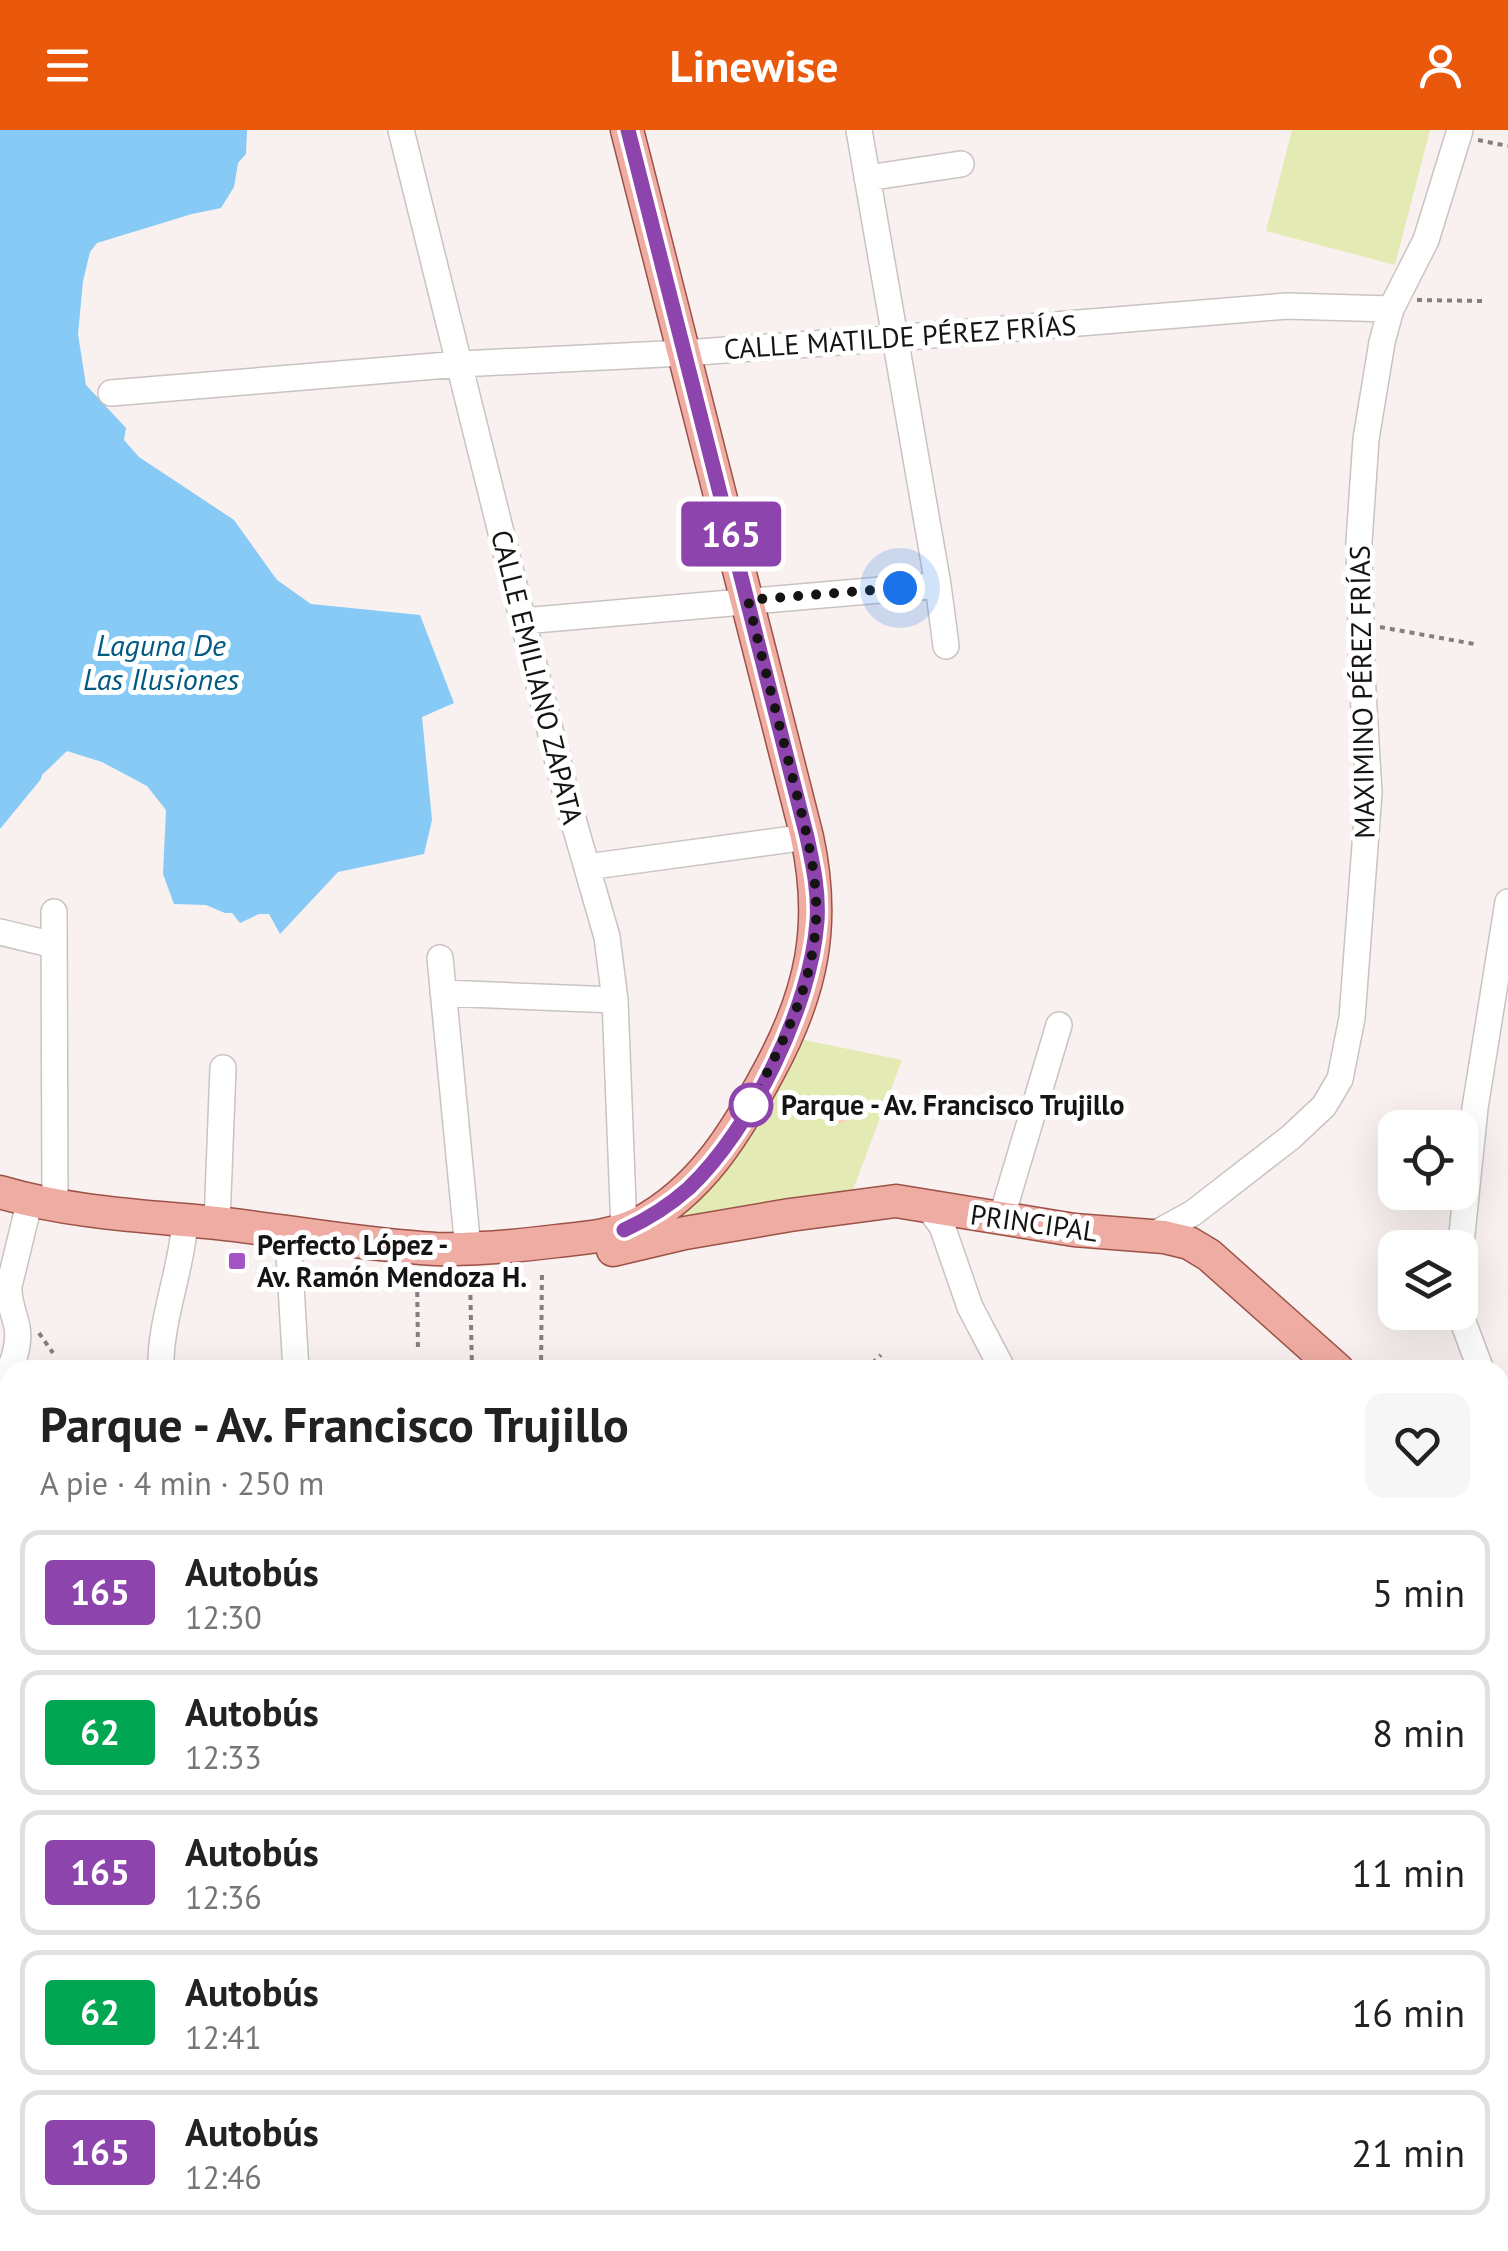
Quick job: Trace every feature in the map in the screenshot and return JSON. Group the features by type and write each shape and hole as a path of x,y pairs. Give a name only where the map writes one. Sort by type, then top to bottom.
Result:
{"main road":[{"path":"22,1205 143,1218 417,1268 624,1230 676,1199 712,1163 741,1121 773,1064 798,1006 817,920 815,877 628,130"},
{"path":"676,1199 670,1218 685,1233"},
{"name":"PRINCIPAL","path":"469,1259 542,1263 581,1258 685,1233 896,1201 1189,1244 1209,1255 1327,1360"},
{"path":"290,1243 400,1246 469,1259"}],"street":[{"name":"CALLE EMILIANO ZAPATA","path":"401,130 568,802 608,937 624,1230"},
{"path":"859,130 946,646"},
{"name":"MAXIMINO PÉREZ FRÍAS","path":"1151,1236 1193,1213 1292,1137 1324,1106 1340,1079 1352,1018 1368,831 1359,542 1366,440 1380,353 1393,304 1426,240 1459,133"},
{"path":"867,178 962,164"},
{"name":"CALLE MATILDE PÉREZ FRÍAS","path":"111,393 460,364 684,353 1288,306 1393,304"},
{"path":"523,621 938,584"},
{"path":"587,866 807,837"},
{"path":"1462,1230 1476,1108 1508,902"},
{"path":"11,1360 18,1342 9,1286 54,945 54,912"},
{"path":"0,932 54,945"},
{"path":"440,958 469,1259"},
{"path":"443,993 614,1000"},
{"path":"1001,1219 1059,1025"},
{"path":"161,1360 162,1345 195,1228 222,1068"},
{"path":"927,1206 942,1226 970,1307 998,1360"},
{"path":"290,1243 296,1360"},
{"path":"1467,1330 1479,1360"}],"path":[{"path":"1459,133 1508,146"},
{"path":"1393,304 1482,302"},
{"path":"1361,623 1474,644"},
{"path":"469,1259 472,1360"},
{"path":"541,1360 542,1263"},
{"path":"417,1268 418,1352"},
{"path":"876,1360 882,1355"}],"green space":[{"path":"1292,130 1430,130 1395,265 1266,231"},
{"path":"795,1038 902,1060 849,1200 649,1229"}],"water":[{"name":"Laguna De Las Ilusiones","path":"0,130 247,130 246,154 238,163 234,187 221,208 97,243 90,252 78,334 86,385 126,428 124,440 139,457 234,520 277,580 311,604 420,615 454,703 422,717 432,820 424,854 338,872 280,934 269,914 240,923 232,913 206,905 174,904 163,874 166,810 147,786 102,762 67,751 42,775 0,829"}],"building":[{"path":"839,1097 848,1101 852,1110 848,1119 839,1123 830,1119 826,1110 830,1101"}],"bus line":[{"name":"165","path":"624,1230 690,1187 730,1138 786,1035 804,988 817,920 815,877 807,837 628,130"}],"place":[{"name":"Parque - Av. Francisco Trujillo","path":"751,1105"},
{"name":"Perfecto López - Av. Ramón Mendoza H.","path":"237,1261"}],"route":[{"path":"751,1105 773,1064 804,988 814,945 817,898 807,837 748,600 900,588"}]}
